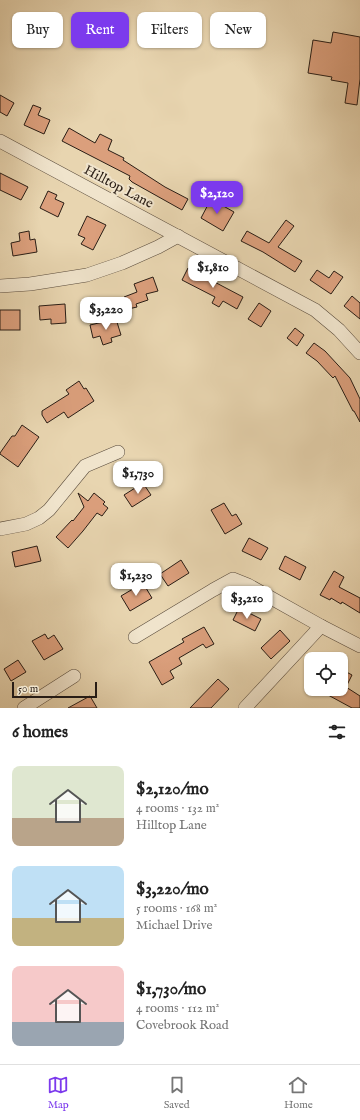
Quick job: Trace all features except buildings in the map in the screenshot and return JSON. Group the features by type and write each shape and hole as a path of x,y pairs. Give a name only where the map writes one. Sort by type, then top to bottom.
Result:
{"street":[{"name":"Hilltop Lane","path":"0,141 315,310 339,330 360,353"},
{"path":"0,286 30,284 87,275 122,263 158,247 178,236"},
{"path":"0,529 26,524 39,518 49,510 85,466 118,452"},
{"path":"135,637 213,590 233,580 248,585 360,646"},
{"path":"245,708 321,626"},
{"path":"24,708 74,676"}]}
